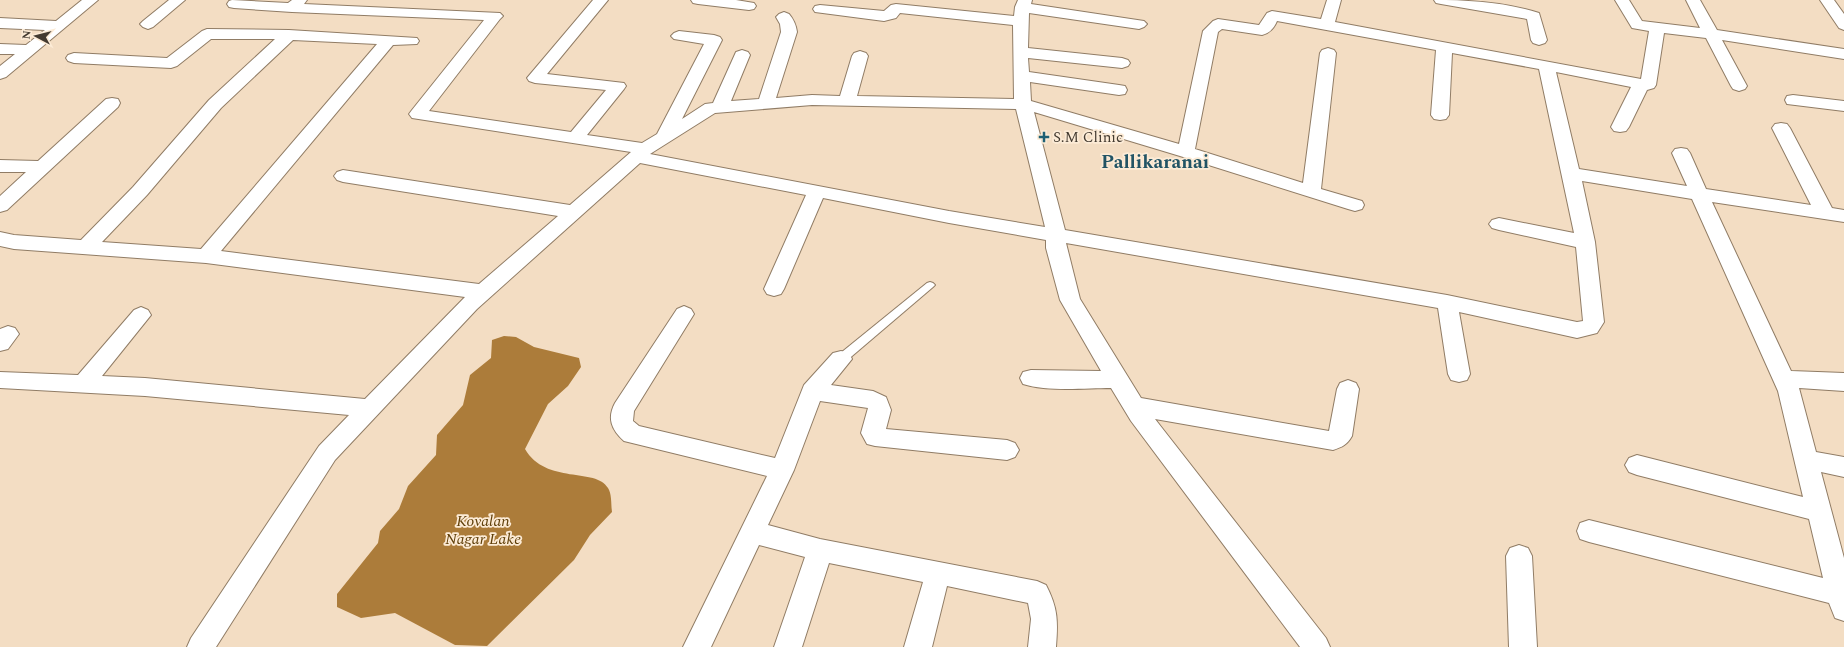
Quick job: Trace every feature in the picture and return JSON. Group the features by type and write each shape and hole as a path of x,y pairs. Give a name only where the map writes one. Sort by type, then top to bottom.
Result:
{"street":[{"path":"0,74 91,0"},
{"path":"148,24 178,0"},
{"path":"575,138 618,86 536,78 601,0"},
{"path":"698,0 749,6"},
{"path":"1327,24 1334,0"},
{"path":"1441,0 1520,6 1534,16 1539,40"},
{"path":"1622,0 1637,25 1711,34 1844,54"},
{"path":"1693,0 1711,34 1717,42 1739,86"},
{"path":"1827,0 1844,25"},
{"path":"234,4 389,6 495,16 418,114 575,138 817,191 949,217 1056,234 1446,302 1577,330 1590,328 1594,322 1585,242 1546,66"},
{"path":"1030,7 1021,52 1023,104 1056,234 1056,248 1070,300 1133,406 1316,647"},
{"path":"820,9 884,16 891,15 896,8 1030,7 1139,24"},
{"path":"1186,152 1211,31 1218,24 1262,30 1268,25 1270,18 1276,16 1327,24 1648,85 1657,28"},
{"path":"766,104 789,32 788,24 784,18"},
{"path":"0,23 59,26"},
{"path":"74,58 171,63 207,34 289,35 411,41"},
{"path":"86,247 140,191 215,104 289,35"},
{"path":"664,137 714,40 679,36"},
{"path":"206,256 389,40"},
{"path":"1440,115 1444,46"},
{"path":"0,49 29,50"},
{"path":"1021,52 1122,63"},
{"path":"1311,192 1328,53"},
{"path":"720,107 742,55"},
{"path":"847,101 860,56"},
{"path":"1022,76 1118,90"},
{"path":"1620,127 1640,84"},
{"path":"201,647 327,453 470,304 641,153 710,108 812,100 1023,104 1186,152 1355,205"},
{"path":"1794,100 1844,106"},
{"path":"0,206 112,103"},
{"path":"1781,128 1825,213"},
{"path":"1589,531 1842,601 1789,391 1680,153"},
{"path":"0,166 41,167"},
{"path":"1571,174 1844,216"},
{"path":"342,176 574,212"},
{"path":"774,289 817,191"},
{"path":"1498,224 1585,242"},
{"path":"0,239 14,242 206,256 484,292"},
{"path":"1446,302 1459,374"},
{"path":"684,314 623,409 620,418 623,426 632,434 782,470"},
{"path":"84,383 141,315"},
{"path":"697,647 782,470 812,391 841,359"},
{"path":"1031,378 1078,380 1117,379"},
{"path":"1784,379 1844,382"},
{"path":"0,380 84,383 254,396 371,408"},
{"path":"1133,406 1333,441 1338,439 1340,436 1348,389"},
{"path":"812,391 873,400 878,403 880,410 873,433 874,437 1007,450"},
{"path":"1807,460 1844,467"},
{"path":"1638,465 1819,511"},
{"path":"752,532 820,550 1037,593 1043,603 1045,615 1042,647"},
{"path":"788,647 820,550"},
{"path":"1519,556 1523,647"},
{"path":"918,647 938,573"}],"lane":[{"path":"841,359 930,285"}],"water":[{"name":"Kovalan Nagar Lake","path":"504,336 516,337 534,347 579,358 581,367 568,386 548,404 525,449 534,460 545,467 557,472 593,478 602,482 608,488 611,496 612,512 590,535 574,560 487,646 455,645 395,613 361,618 337,607 337,594 378,543 380,531 399,509 408,486 436,455 437,435 463,405 470,375 491,358 492,340"}],"place":[{"name":"S.M Clinic","path":"1044,137"}],"district":[{"name":"Pallikaranai","path":"1155,162"}]}
